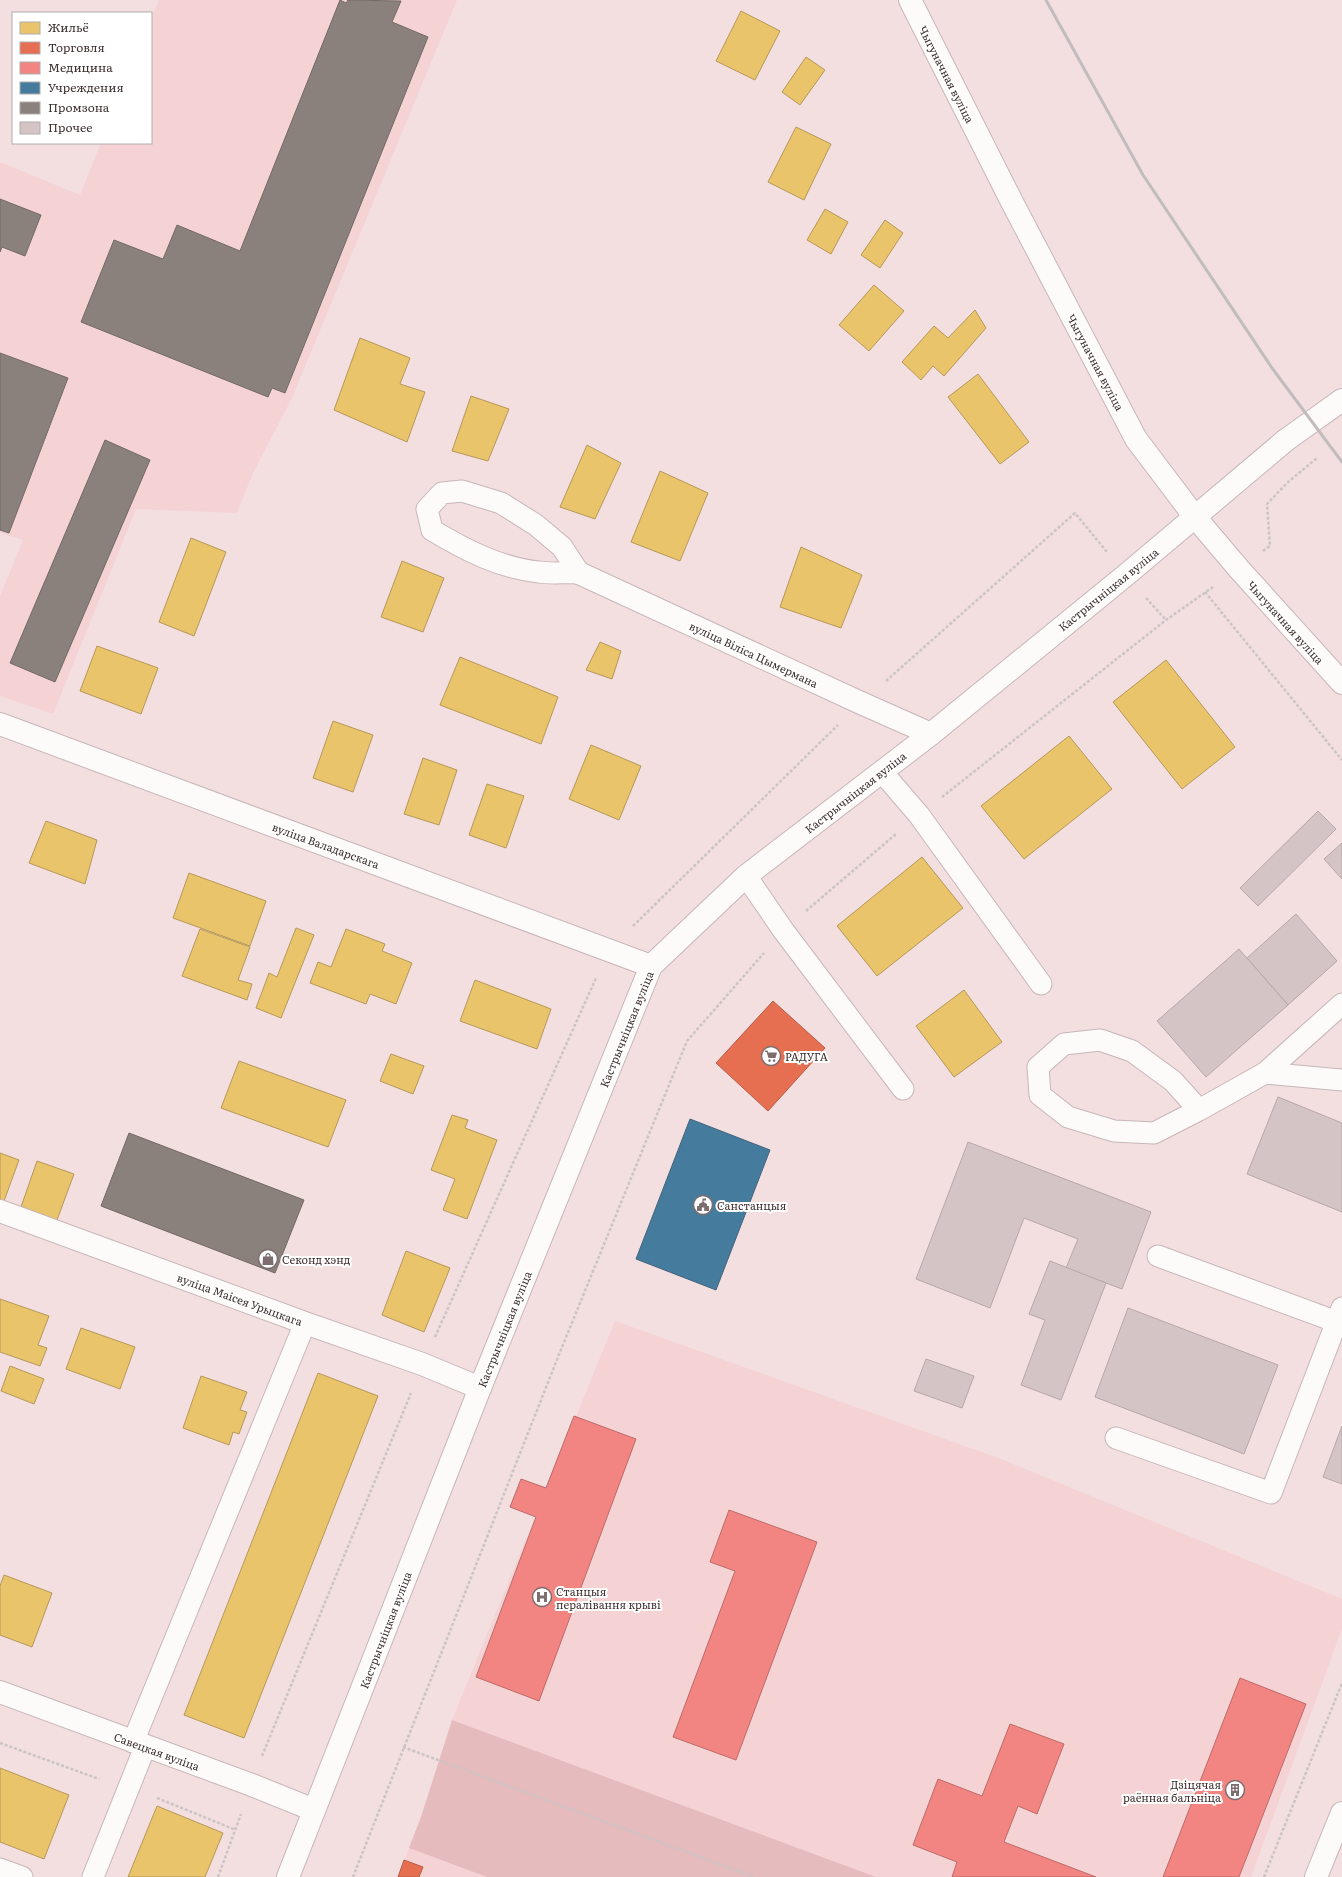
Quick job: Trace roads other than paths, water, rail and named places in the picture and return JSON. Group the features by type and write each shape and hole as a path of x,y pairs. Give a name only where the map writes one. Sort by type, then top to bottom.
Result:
{"street":[{"name":"Чыгуначная вуліца","path":"910,0 1016,209 1136,438 1195,517 1239,569 1342,683"},
{"name":"Кастрычніцкая вуліца","path":"288,1877 480,1388 651,966 746,876 931,734 1195,517 1286,440 1342,400"},
{"name":"вуліца Віліса Цымермана","path":"579,573 860,703 931,734"},
{"name":"вуліца Валадарскага","path":"0,724 651,966"},
{"name":"вуліца Маісея Урыцкага","path":"0,1211 305,1324 422,1364 480,1388"},
{"name":"Савецкая вуліца","path":"0,1692 252,1785 314,1810"},
{"path":"1316,1877 1342,1813"}],"lane":[{"path":"462,491 501,503 536,525 562,547 579,573 539,572 497,563 458,546 432,530 427,509 442,493 462,491"},
{"path":"882,772 919,815 1041,984"},
{"path":"746,876 784,930 902,1089"},
{"path":"1199,1110 1173,1081 1132,1051 1100,1040 1064,1044 1038,1067 1040,1095 1068,1117 1114,1131 1154,1133 1199,1110 1265,1073 1342,1004"},
{"path":"1265,1073 1342,1080"},
{"path":"1116,1438 1271,1493 1339,1315 1158,1256"},
{"path":"94,1877 139,1744 305,1324"},
{"path":"0,1868 22,1877"}],"railway":[{"path":"1046,0 1143,175 1272,368 1342,462"}],"place":[{"name":"РАДУГА","path":"771,1056"},
{"name":"Санстанцыя","path":"703,1205"},
{"name":"Секонд хэнд","path":"268,1259"},
{"name":"Станцыя пералівання крыві","path":"542,1597"},
{"name":"Дзіцячая раённая бальніца","path":"1235,1790"}]}
